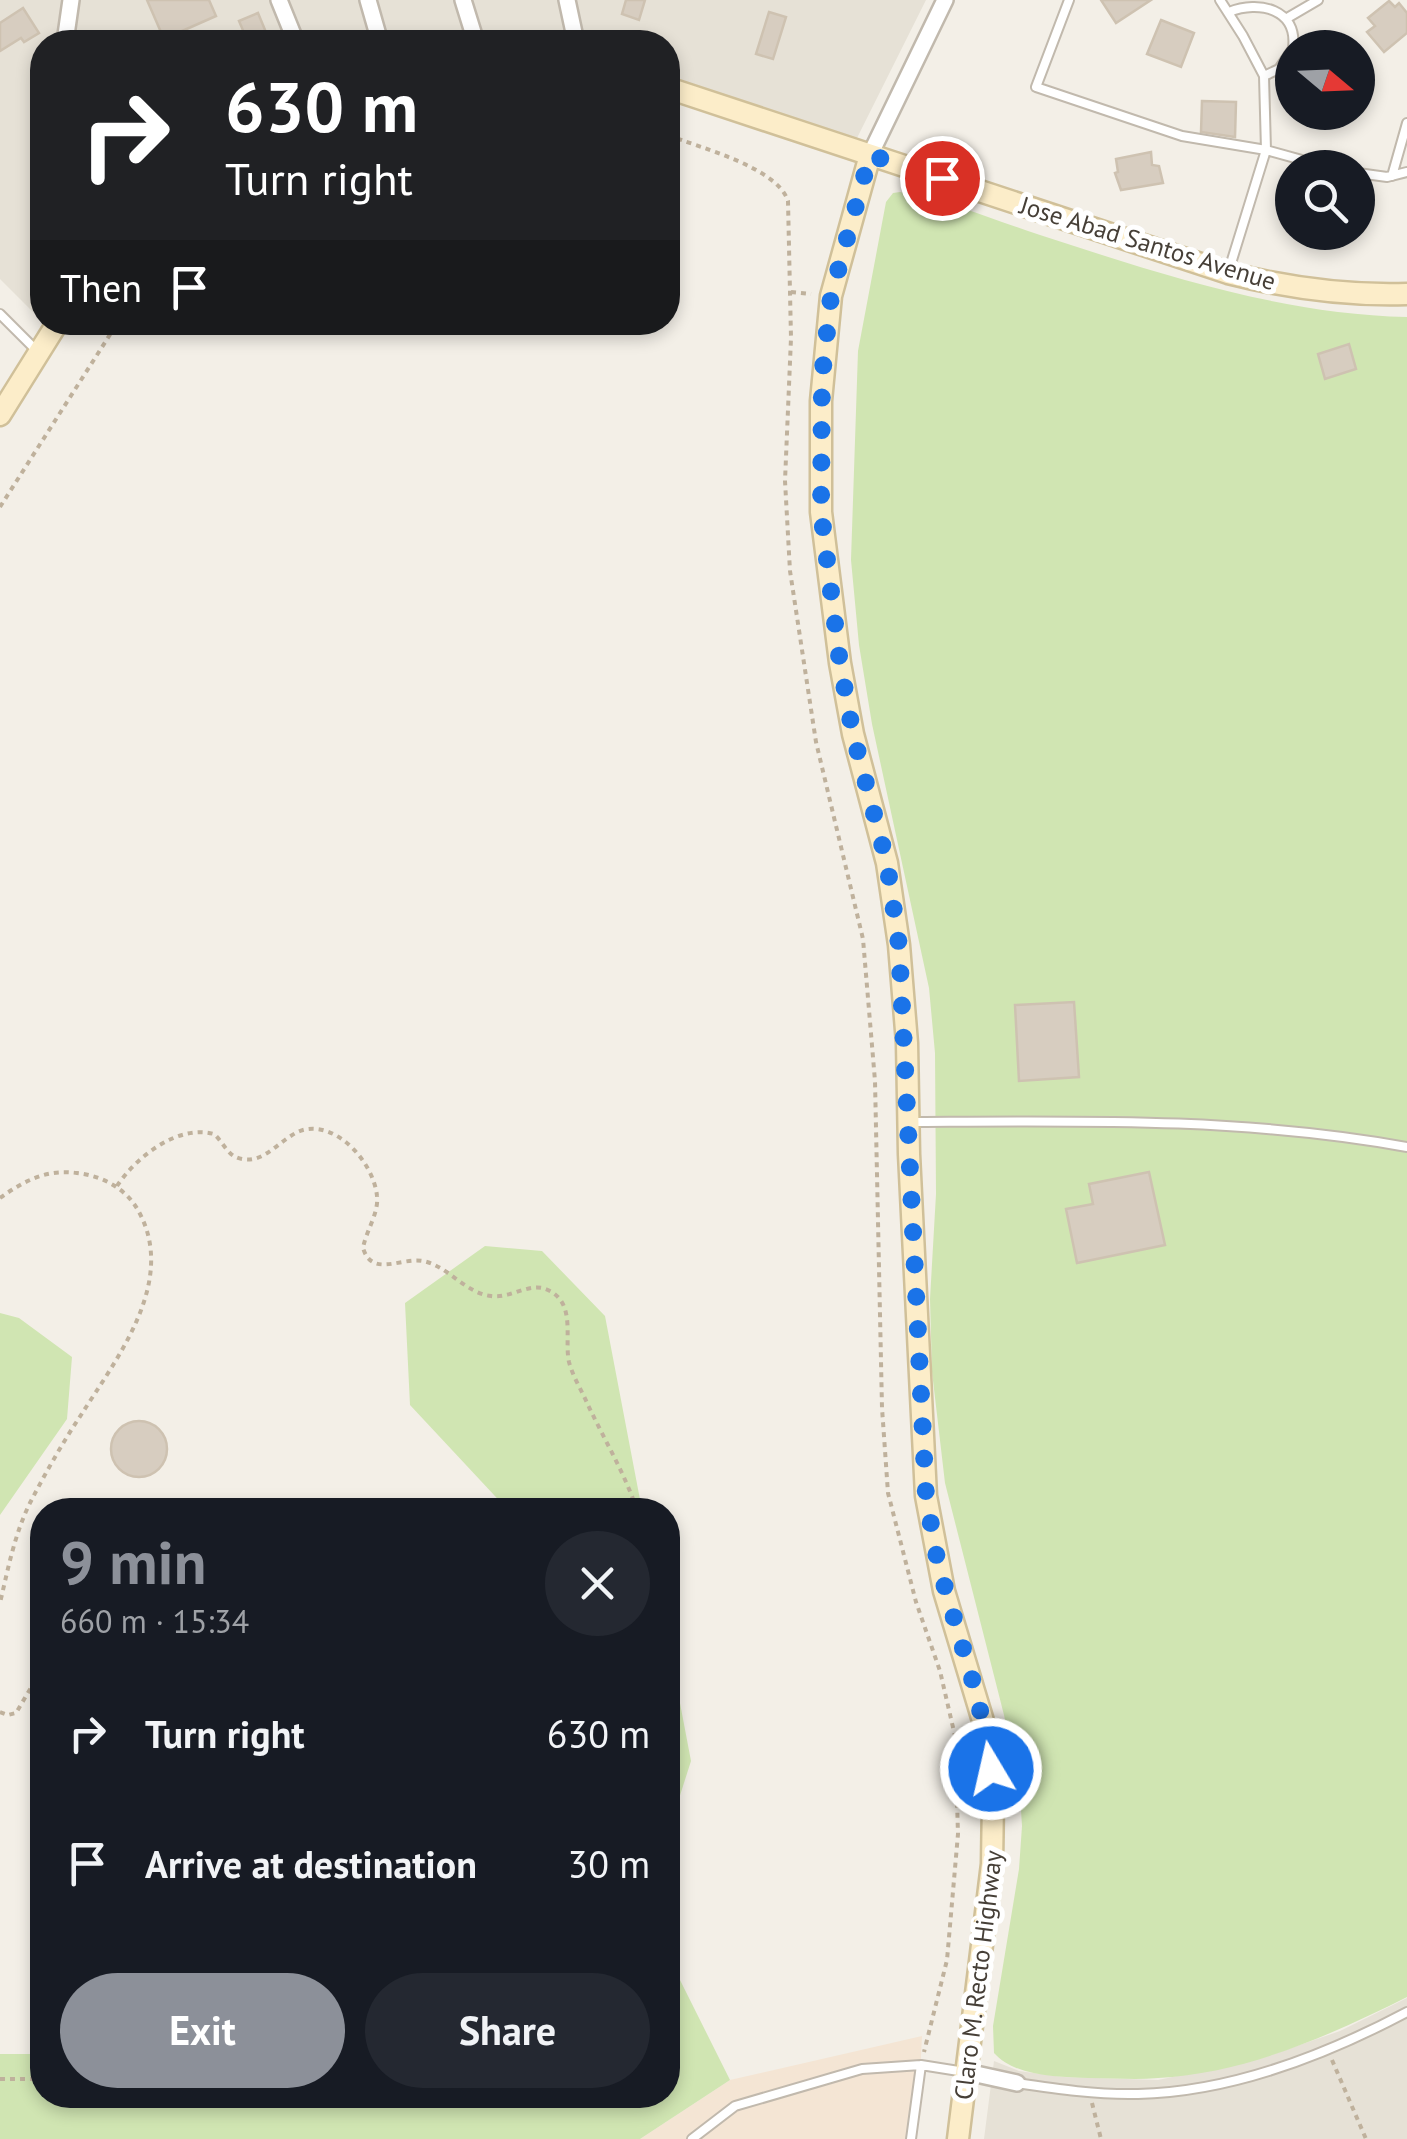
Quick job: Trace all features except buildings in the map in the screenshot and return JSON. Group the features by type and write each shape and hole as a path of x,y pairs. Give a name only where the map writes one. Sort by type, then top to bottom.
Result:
{"main road":[{"name":"Jose Abad Santos Avenue","path":"680,92 1228,273 1280,286 1360,296 1407,294"},
{"name":"Claro M. Recto Highway","path":"870,155 831,296 824,353 820,434 825,563 853,734 887,863 899,945 926,1496 944,1592 986,1731 993,1800 992,1864 958,2139"},
{"path":"0,415 49,335"}],"street":[{"path":"67,30 71,0"},
{"path":"279,0 291,30"},
{"path":"368,0 377,30"},
{"path":"463,0 472,30"},
{"path":"567,0 573,30"},
{"path":"870,155 944,0"},
{"path":"967,2072 1016,2083"}],"lane":[{"path":"1069,0 1036,87 1182,136 1275,152"},
{"path":"1220,0 1264,76 1266,150 1228,273"},
{"path":"1229,12 1244,2 1262,0 1289,17 1294,30"},
{"path":"1289,17 1318,0"},
{"path":"1264,76 1275,71"},
{"path":"1392,176 1407,123"},
{"path":"1375,174 1407,172"},
{"path":"0,314 38,352"},
{"path":"909,1122 1071,1119 1197,1123 1407,1147"},
{"path":"1016,2083 1090,2093 1170,2092 1263,2073 1328,2052 1407,2012"},
{"path":"692,2139 734,2106 862,2069 921,2065 967,2072"},
{"path":"911,2139 921,2065"}],"path":[{"path":"680,140 763,172 780,184 788,201 792,338 785,481 790,571 816,742 863,939 875,1081 882,1408 888,1493 916,1602 940,1671 956,1753 958,1834 948,1960 921,2065"},
{"path":"789,292 831,296"},
{"path":"0,507 110,335"},
{"path":"117,1186 143,1157 168,1141 196,1132 214,1134 229,1152 245,1160 262,1157 302,1130 332,1133 355,1150 378,1198 362,1248 368,1260 382,1266 422,1261 473,1290 496,1297 540,1287 562,1302 570,1366 631,1498"},
{"path":"0,1198 35,1176 56,1171 90,1174 117,1186 133,1201 148,1235 151,1263 143,1304 123,1348 32,1498"},
{"path":"0,1604 30,1502"},
{"path":"0,1712 16,1713 30,1690"},
{"path":"1328,2052 1366,2139"},
{"path":"0,2079 30,2079"},
{"path":"1090,2093 1101,2139"}],"shaded area":[{"path":"0,0 926,0 853,146 680,85 680,30 30,30 30,309 0,279"},
{"path":"1407,1998 1407,2139 984,2139 994,2061 1019,2071 1063,2077 1158,2080 1259,2059 1340,2031"},
{"path":"922,2036 917,2139 640,2139 730,2080"}],"green space":[{"path":"893,193 1221,289 1313,308 1407,317 1407,1997 1286,2050 1191,2075 1141,2079 1051,2076 1014,2067 994,2053 993,2026 1019,1869 1020,1794 945,1483 932,1372 935,1053 929,988 872,724 851,560 858,351 886,202"},
{"path":"485,1246 542,1251 605,1316 640,1498 497,1498 410,1405 405,1303"},
{"path":"0,1313 19,1318 72,1357 67,1419 0,1515"},
{"path":"680,1703 691,1761 680,1795"},
{"path":"680,1980 730,2080 640,2139 0,2139 0,2054 30,2054 30,2108 680,2108"}],"route":[{"path":"942,178 870,155 831,296 822,377 821,512 840,663 853,734 887,863 899,945 926,1496 944,1592 978,1699 991,1769"}]}
